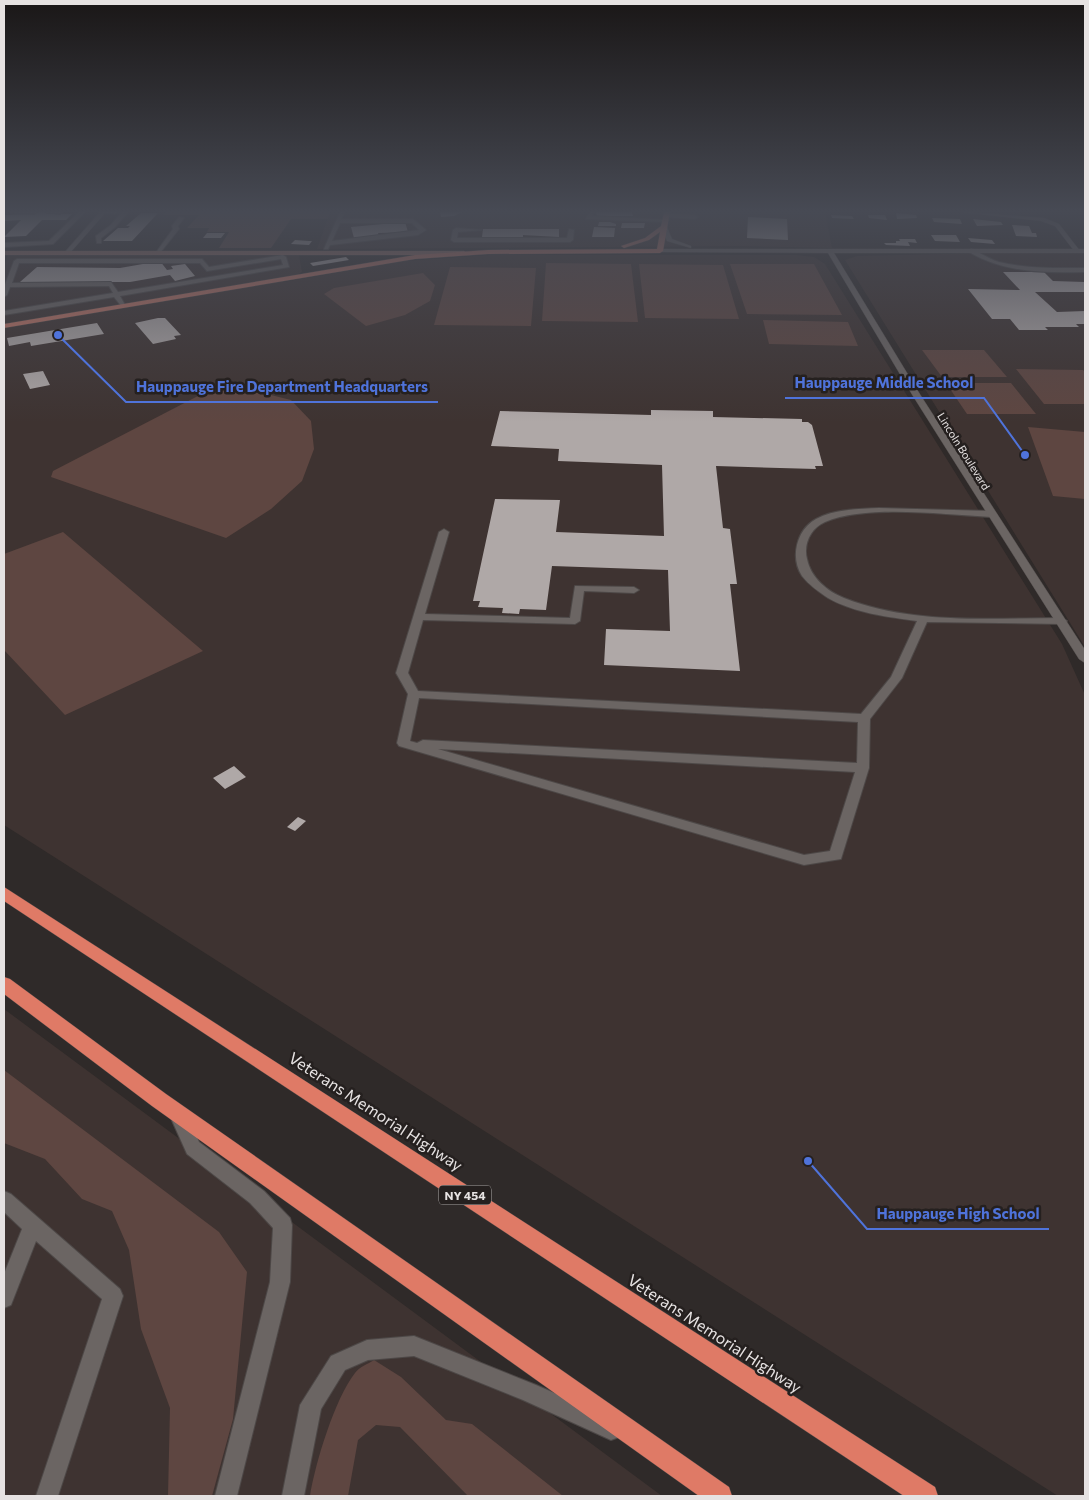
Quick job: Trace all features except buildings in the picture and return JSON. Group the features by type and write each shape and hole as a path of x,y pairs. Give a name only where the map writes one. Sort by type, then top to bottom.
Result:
{"highway":[{"name":"Veterans Memorial Highway","path":"4,893 926,1496"},
{"path":"4,984 178,1114 720,1496"}],"main road":[{"path":"4,326 262,282"}],"street":[{"name":"Lincoln Boulevard","path":"849,282 917,396 991,514 1062,621 1085,660"}],"lane":[{"path":"4,313 188,282"},
{"path":"4,295 8,284 111,284 122,305"},
{"path":"991,514 874,511 844,513 820,520 803,536 800,554 806,574 838,599 884,614 922,619 1062,621"},
{"path":"403,743 414,694 402,673 444,532"},
{"path":"419,617 575,621 580,588 634,590"},
{"path":"403,743 804,860 836,855 863,768 864,718 896,678 922,619"},
{"path":"414,694 864,718"},
{"path":"403,743 863,768"},
{"path":"178,1114 193,1148 257,1197 283,1225 280,1282 226,1496"},
{"path":"4,1200 113,1296 47,1496"},
{"path":"4,1298 33,1226"},
{"path":"294,1496 311,1405 338,1363 367,1350 414,1346 529,1392 654,1450"}],"shaded area":[{"path":"4,282 836,282 1062,644 1085,695 1085,1496 1058,1496 4,825"},
{"path":"370,282 432,282 435,285 430,301 405,315 366,326 324,294 334,288"},
{"path":"446,282 535,282 531,326 434,325"},
{"path":"545,282 633,282 638,322 542,321"},
{"path":"641,282 728,282 739,319 645,318"},
{"path":"736,282 824,282 842,315 747,314"},
{"path":"859,282 1085,282 1085,647"},
{"path":"763,320 848,322 858,346 769,344"},
{"path":"922,350 984,350 1007,377 942,377"},
{"path":"1016,369 1083,370 1085,372 1085,404 1044,404"},
{"path":"223,383 291,400 311,421 314,449 302,481 271,509 226,538 51,477 53,471"},
{"path":"946,383 1011,383 1036,414 967,414"},
{"path":"1028,427 1085,432 1085,499 1053,496"},
{"path":"63,532 203,651 65,715 4,650 4,554"},
{"path":"4,1009 662,1496 4,1496"},
{"path":"4,1070 219,1232 247,1272 233,1419 212,1496 168,1496 170,1408 141,1329 129,1250 112,1211 82,1199 45,1159 4,1143"},
{"path":"374,1360 401,1377 446,1420 472,1424 563,1496 468,1496 400,1427 376,1425 358,1440 348,1496 310,1496 321,1450 340,1398 357,1371"}],"place":[{"name":"Hauppauge Fire Department Headquarters","path":"58,335"},
{"name":"Hauppauge Middle School","path":"1025,455"},
{"name":"Hauppauge High School","path":"808,1161"}]}
